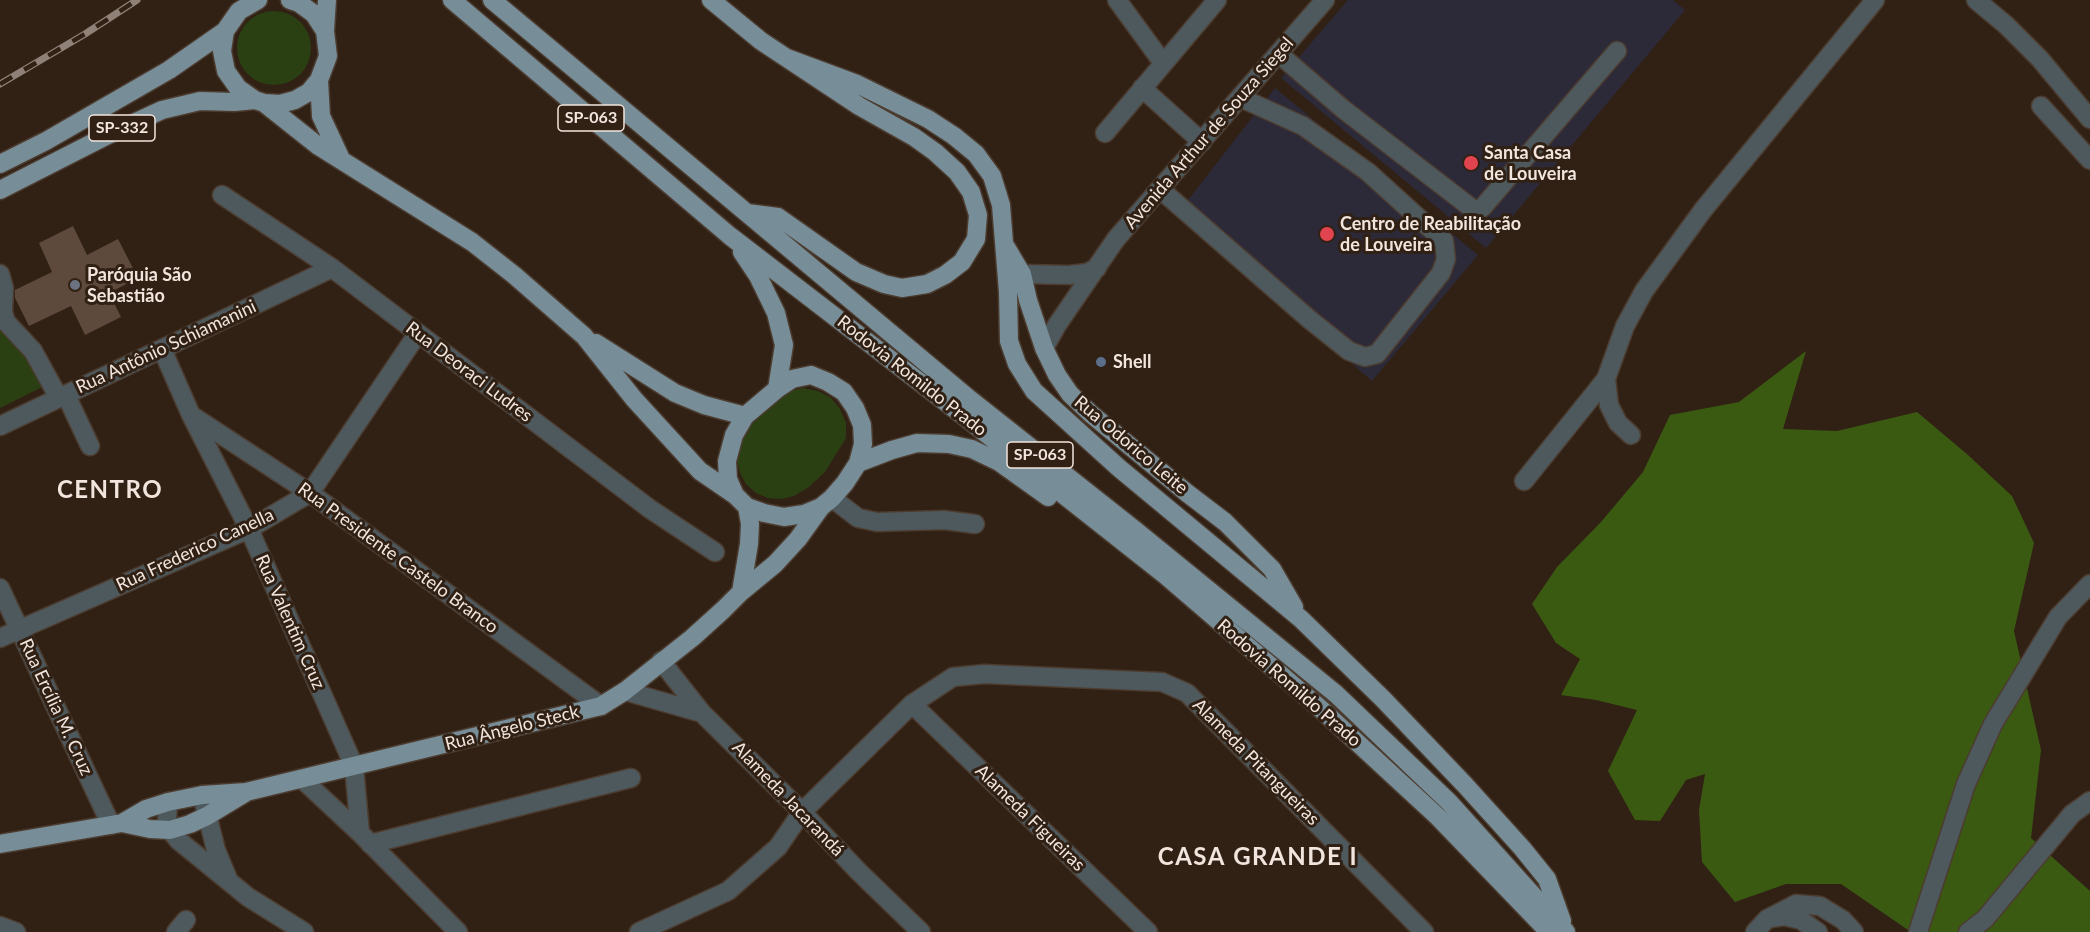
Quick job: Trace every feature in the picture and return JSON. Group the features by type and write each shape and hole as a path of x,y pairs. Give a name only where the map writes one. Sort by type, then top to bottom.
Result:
{"main road":[{"name":"SP-332","path":"0,164 46,141 169,70 225,31 239,11 258,0"},
{"path":"290,0 299,3 314,14 325,31"},
{"path":"327,0 325,31 328,56 319,80 321,116 342,161"},
{"name":"Rodovia Romildo Prado","path":"452,0 730,236 1166,575 1321,709 1560,932"},
{"name":"Rodovia Romildo Prado","path":"492,0 967,397 1336,694 1449,802 1560,932"},
{"path":"711,0 760,41 859,106 914,137 935,152 957,172 971,192 978,215 976,239 962,262 945,275 927,284 902,288 884,284 856,272 778,217 747,213"},
{"path":"225,31 222,51 226,72 238,88 260,101 317,145 472,242 584,336 675,393 704,405 746,416"},
{"path":"787,58 871,91 928,119 976,154 992,176 1001,205 1008,292 1009,341 1017,364 1034,391 1119,468 1301,619 1391,708 1522,848 1546,879 1560,932"},
{"name":"SP-332","path":"0,190 117,130 162,110 200,101 260,101 280,104 295,100 309,92 319,80"},
{"path":"730,236 758,276 776,313 784,345 777,389"},
{"name":"Rua Odorico Leite","path":"1003,242 1022,274 1044,348 1070,394 1091,414 1225,522 1272,569 1301,619"},
{"path":"584,336 634,399 700,471 741,501 764,513 784,517 804,514 826,502"},
{"name":"Rua Ângelo Steck","path":"0,844 117,824 146,809 168,802 202,795 246,792 601,706 625,691 692,638 783,555 826,502 845,483 858,463 863,444 862,425 855,408 844,392 811,375 792,379 777,389 746,416 734,435 727,461 728,479 741,501 750,524 741,592"},
{"path":"858,463 918,443 949,444 972,449 999,462 1103,535 1166,575"},
{"name":"Rua Ângelo Steck","path":"117,824 170,830 207,816 246,792"}],"street":[{"path":"1117,0 1163,63"},
{"path":"1105,133 1217,0"},
{"name":"Avenida Arthur de Souza Siegel","path":"1044,348 1057,325 1116,239 1325,0"},
{"path":"1524,481 1606,379 1625,326 1644,291 1703,210 1875,0"},
{"path":"1976,0 2006,25 2040,59 2090,119"},
{"path":"1279,54 1343,109 1474,210 1482,208 1617,51"},
{"path":"1142,88 1202,142"},
{"path":"1160,189 1349,351 1365,357 1377,354 1441,273 1446,259 1444,241 1368,172 1302,126 1241,98"},
{"path":"2041,106 2090,160"},
{"name":"Rua Deoraci Ludres","path":"222,195 332,268 650,509 715,552"},
{"name":"Rua Antônio Schiamanini","path":"0,426 332,268"},
{"path":"1022,274 1070,275 1087,273 1097,268"},
{"path":"0,274 4,288 3,312 6,322 33,351 90,446"},
{"name":"Rua Frederico Canella","path":"0,638 249,529 310,493 418,333"},
{"name":"Rua Valentim Cruz","path":"162,349 191,415 249,529 354,766 365,838"},
{"path":"1606,379 1609,405 1618,423 1631,435"},
{"name":"Rua Presidente Castelo Branco","path":"191,415 310,493 601,706"},
{"path":"826,502 858,518 877,522 944,520 975,524"},
{"path":"1918,932 1966,784 1993,724 2058,617 2090,584"},
{"name":"Rua Ercília M. Cruz","path":"0,588 117,824"},
{"name":"Alameda Jacarandá","path":"661,661 702,713 921,932"},
{"name":"Alameda Pitangueiras","path":"639,932 728,891 778,847 802,812 912,704 953,677 984,674 1162,682 1187,693 1424,932"},
{"path":"625,691 702,713"},
{"name":"Alameda Figueiras","path":"912,704 1148,932"},
{"path":"365,838 631,778"},
{"path":"302,779 459,932"},
{"path":"202,795 216,850 229,880"},
{"path":"1968,932 1985,918 2072,814 2090,801"},
{"path":"168,802 167,820 170,830 195,856 229,880 248,897 304,932"},
{"path":"1761,925 1796,904 1820,906 1843,920 1854,932"},
{"path":"1761,925 1784,916 1801,920 1818,932"},
{"path":"0,926 16,932"}],"shaded area":[{"name":"Santa Casa de Louveira","path":"1348,0 1673,0 1685,10 1486,248 1281,78"},
{"name":"Centro de Reabilitação de Louveira","path":"1275,88 1478,255 1372,381 1178,213"}],"green space":[{"path":"274,11 295,17 305,27 311,48 305,69 295,79 274,85 253,79 243,69 237,48 243,27 253,17"},
{"path":"0,295 46,385 0,408"},
{"path":"1806,351 1783,429 1837,431 1917,412 2012,496 2034,543 2014,631 2041,750 2031,838 2090,891 2090,932 1911,932 1841,884 1786,884 1735,902 1702,862 1699,810 1705,774 1686,780 1660,821 1635,820 1608,771 1637,710 1596,700 1561,695 1580,659 1556,643 1532,604 1557,567 1601,522 1643,472 1670,415 1739,402"},
{"path":"803,388 818,391 831,398 840,409 846,423 846,438 825,472 809,487 794,496 781,499 768,498 756,493 746,484 737,460 738,447 750,425 769,403 789,391"}],"building":[{"name":"Paróquia São Sebastião","path":"73,226 87,255 118,239 138,278 109,293 121,317 85,335 71,306 29,326 15,298 15,290 52,272 39,243"}],"railway":[{"path":"0,84 85,34 137,0"}],"place":[{"name":"Santa Casa de Louveira","path":"1471,163"},
{"name":"Centro de Reabilitação de Louveira","path":"1327,234"},
{"name":"Paróquia São Sebastião","path":"75,285"},
{"name":"Shell","path":"1101,362"}],"district":[{"name":"CENTRO","path":"110,490"},
{"name":"CASA GRANDE I","path":"1258,857"}]}
